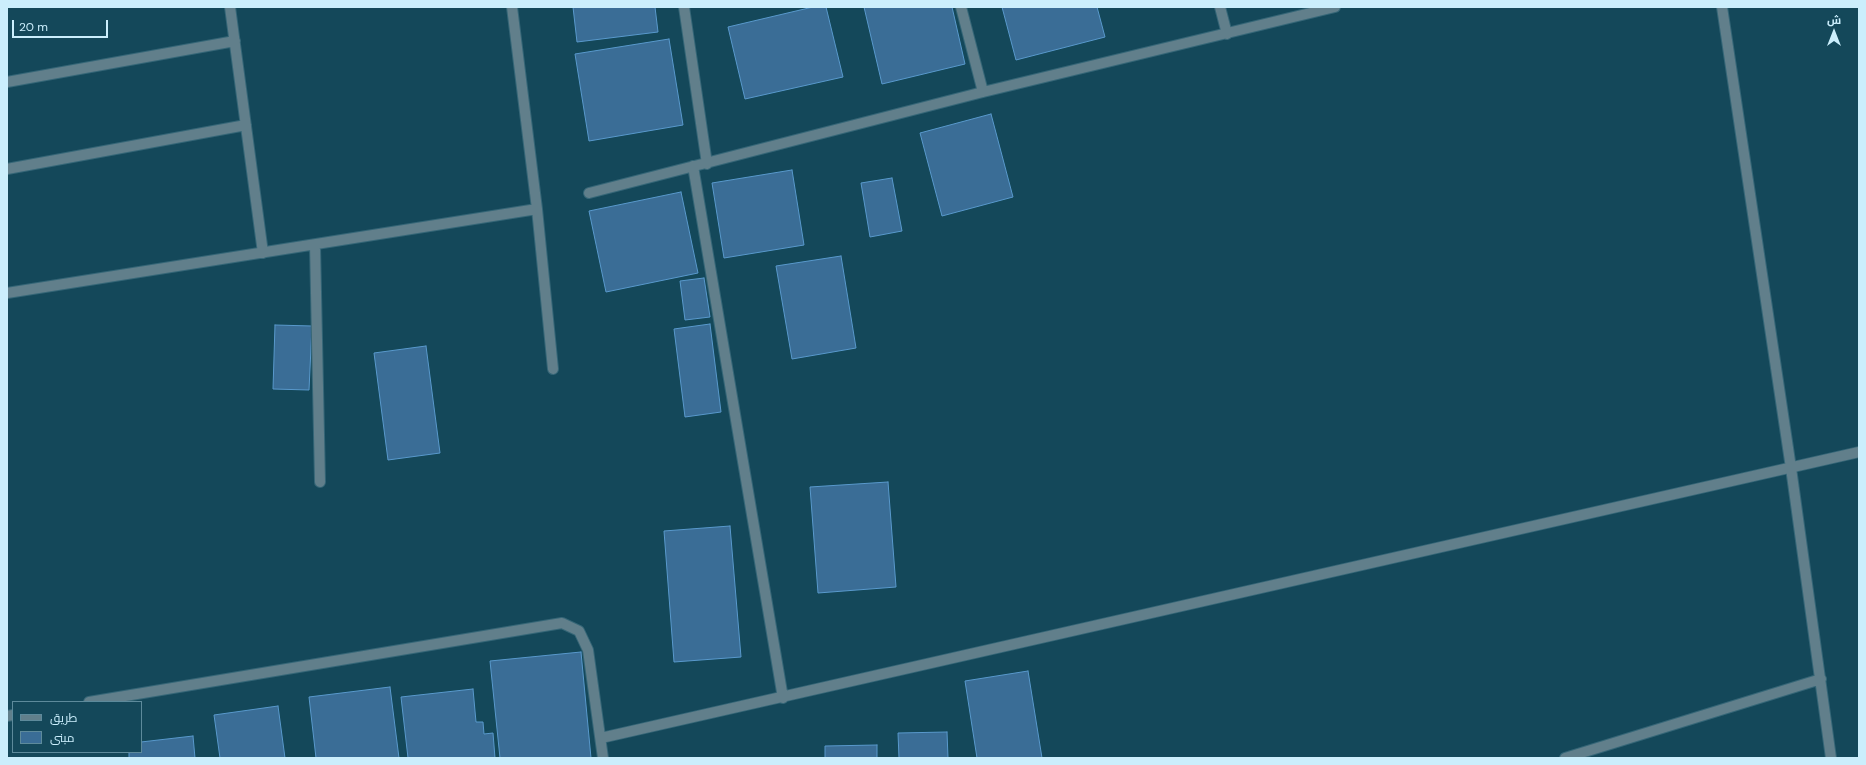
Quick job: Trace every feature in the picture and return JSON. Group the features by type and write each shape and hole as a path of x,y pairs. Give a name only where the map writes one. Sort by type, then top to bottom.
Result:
{"street":[{"path":"230,7 263,253"},
{"path":"512,7 553,369"},
{"path":"684,7 706,164"},
{"path":"961,7 983,92"},
{"path":"1220,7 1227,34"},
{"path":"589,193 983,92 1335,7"},
{"path":"1722,7 1791,468 1831,758"},
{"path":"7,82 234,41"},
{"path":"7,170 246,125"},
{"path":"693,166 783,698"},
{"path":"7,293 536,209"},
{"path":"315,245 320,482"},
{"path":"601,738 783,698 1859,452"},
{"path":"95,701 562,623 579,631 588,650 603,758"},
{"path":"1565,758 1821,679"}],"building":[{"path":"573,7 655,7 658,32 577,42"},
{"path":"813,7 826,7 843,77 745,99 728,27"},
{"path":"864,7 952,7 965,64 882,84"},
{"path":"1002,7 1097,7 1105,37 1016,60"},
{"path":"669,39 683,125 589,141 575,54"},
{"path":"991,114 1013,197 942,216 920,133"},
{"path":"792,170 804,245 724,258 712,183"},
{"path":"892,178 902,231 870,237 861,183"},
{"path":"681,192 698,273 606,292 589,211"},
{"path":"841,256 856,348 792,359 776,266"},
{"path":"704,278 710,317 685,320 680,281"},
{"path":"710,324 721,412 685,417 674,329"},
{"path":"275,325 312,326 309,390 273,389"},
{"path":"426,346 440,453 388,460 374,353"},
{"path":"888,482 896,587 818,593 810,487"},
{"path":"730,526 741,657 674,662 664,531"},
{"path":"581,652 591,758 500,758 490,661"},
{"path":"1028,671 1042,758 977,758 965,681"},
{"path":"390,687 399,758 316,758 309,697"},
{"path":"473,689 476,722 483,722 484,734 493,733 495,758 408,758 401,697"},
{"path":"278,706 285,758 220,758 214,715"},
{"path":"947,732 948,758 899,758 898,733"},
{"path":"193,736 195,758 129,758 129,753 142,753 142,742"},
{"path":"877,745 877,758 825,758 825,746"}]}
